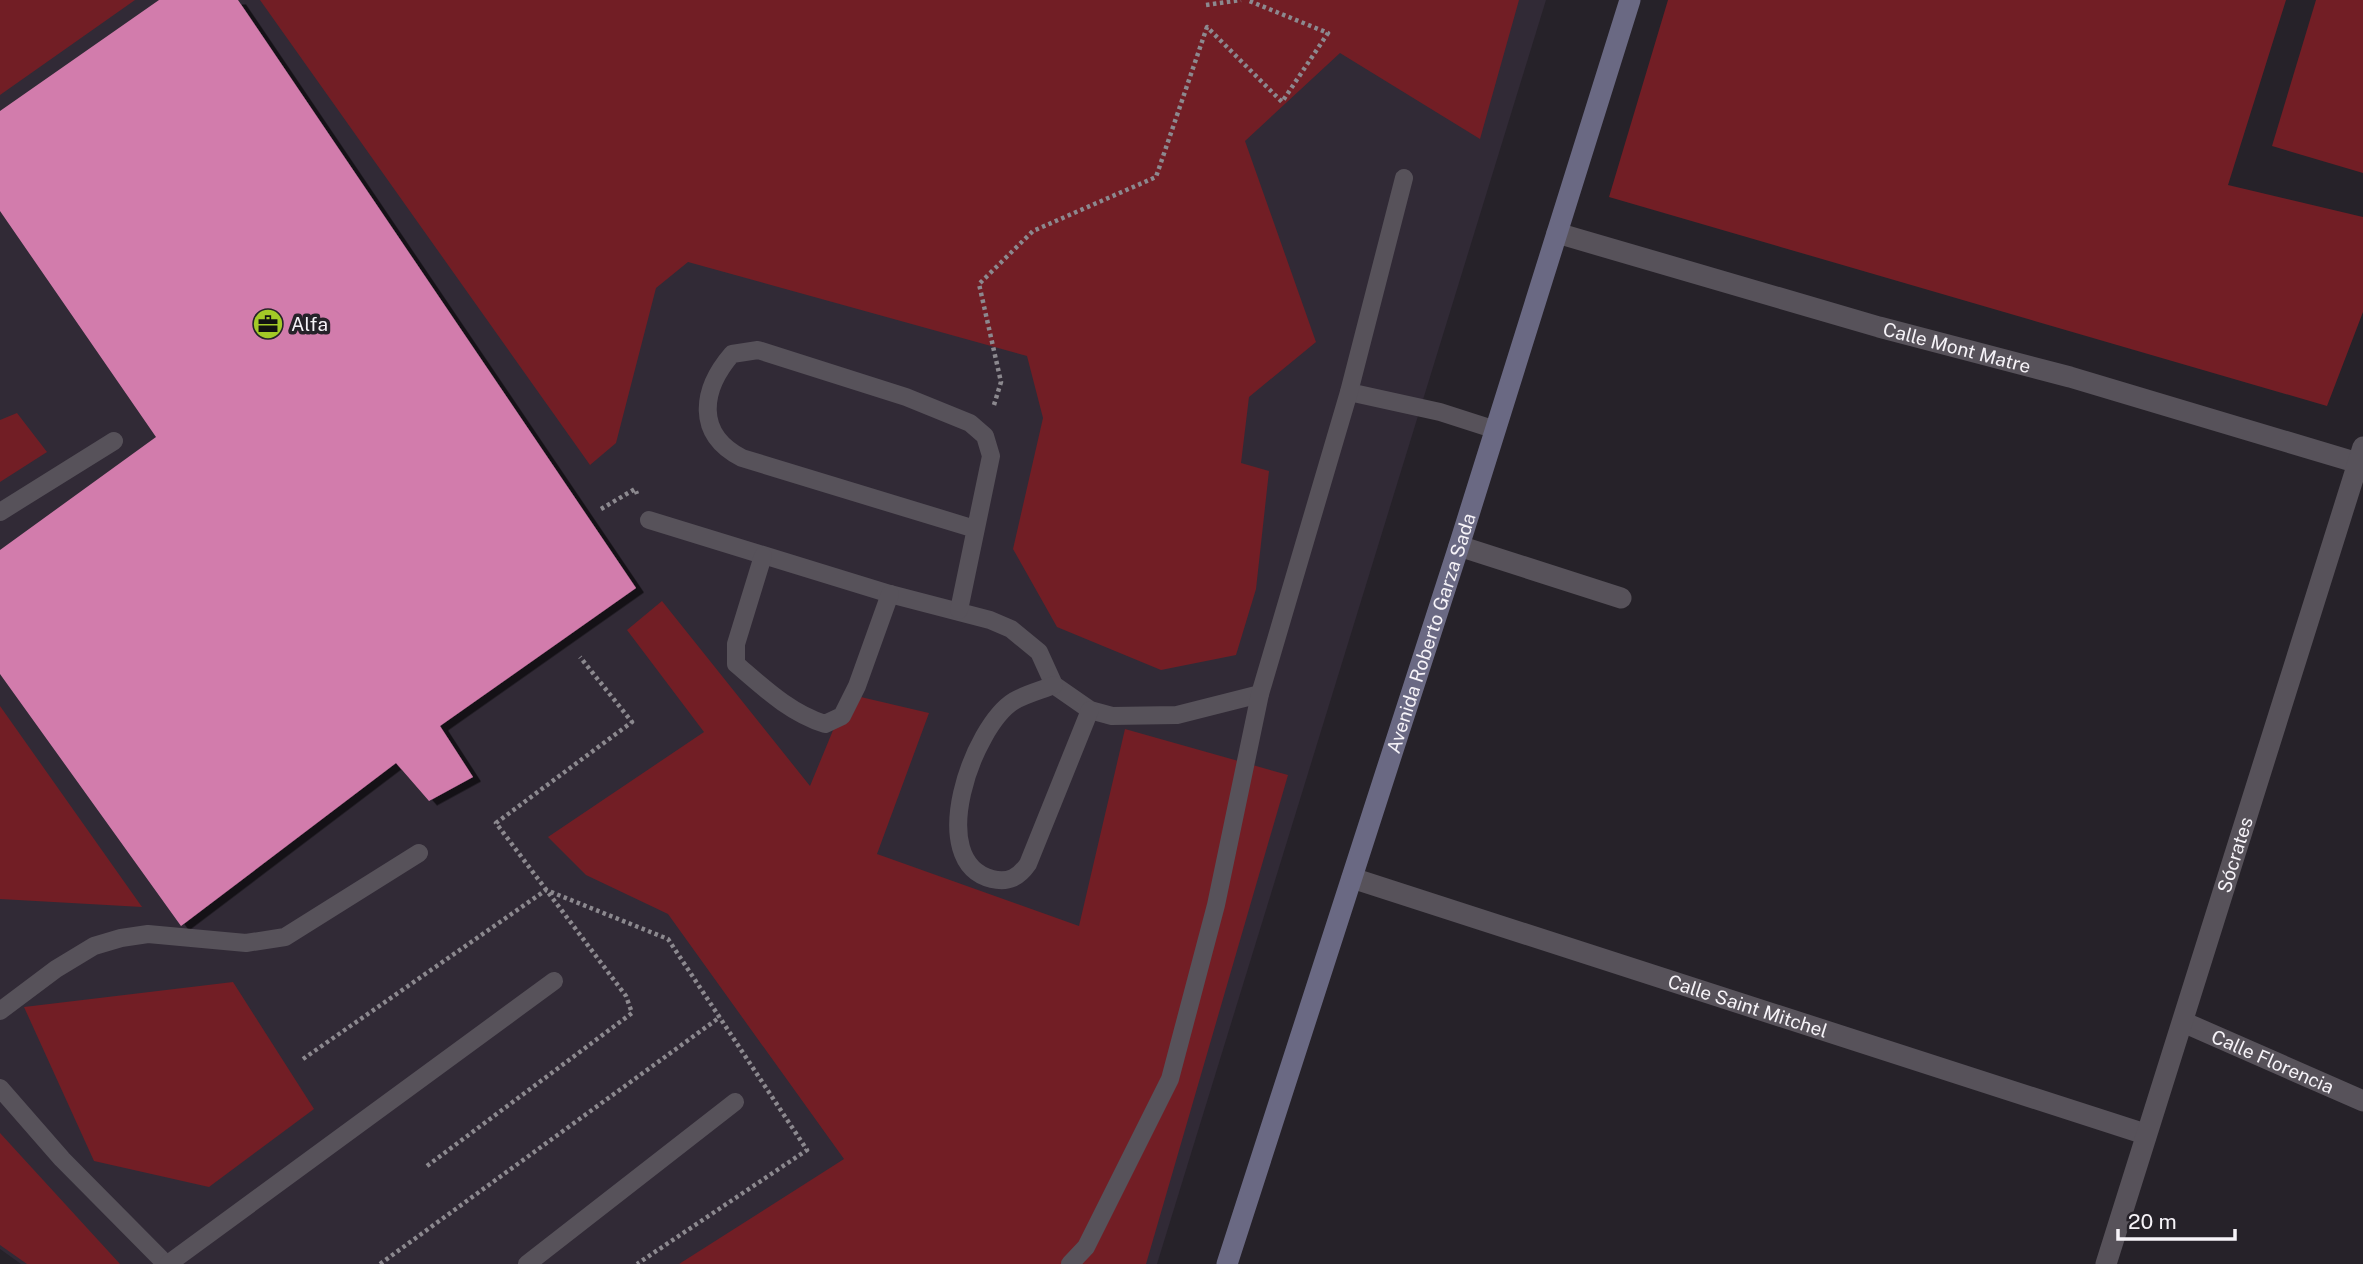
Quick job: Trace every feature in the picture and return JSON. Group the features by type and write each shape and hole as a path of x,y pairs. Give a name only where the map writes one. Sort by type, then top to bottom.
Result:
{"street":[{"name":"Avenida Roberto Garza Sada","path":"1227,1264 1496,430 1630,0"},
{"name":"Calle Mont Matre","path":"1558,233 1879,327 2360,455"},
{"name":"Sócrates","path":"2106,1264 2360,455"},
{"path":"1459,546 1620,598"},
{"name":"Calle Saint Mitchel","path":"1352,878 2145,1134"},
{"name":"Calle Florencia","path":"2183,1022 2363,1101"}],"lane":[{"path":"1070,1264 1086,1247 1170,1079 1216,905 1260,694 1349,393 1404,178"},
{"path":"960,610 991,456 985,436 970,423 934,407 758,350 732,354 722,365 708,415 709,430 716,440 742,458 975,529"},
{"path":"1349,393 1440,412 1496,430"},
{"path":"0,512 114,441"},
{"path":"649,520 890,594 960,610 1011,629 1039,652 1055,685 1090,710 1133,719 1177,715 1260,694"},
{"path":"763,555 736,645 736,664 783,703 806,718 825,724 842,716 890,594"},
{"path":"1055,685 1014,701 999,714 976,754 957,828 959,850 979,874 998,880 1011,880 1019,876 1028,864 1090,710"},
{"path":"0,1012 56,969 94,946 121,938 148,934 246,943 285,937 419,853"},
{"path":"0,1088 62,1159 167,1264 554,981"},
{"path":"527,1264 735,1102"}],"path":[{"path":"1206,5 1241,0"},
{"path":"985,436 1001,382 979,284 1033,231 1156,177 1207,27 1283,102 1328,33 1247,0"},
{"path":"426,1166 632,1013 626,996 495,823 632,723 580,657"},
{"path":"546,890 668,939 807,1150 637,1264"},
{"path":"303,1059 546,890"},
{"path":"380,1264 720,1017"}],"shaded area":[{"path":"0,0 1546,0 1157,1264 21,1264 0,1249"},
{"path":"0,0 135,0 0,95"},
{"path":"260,0 1519,0 1480,139 1340,53 1245,141 1316,342 1249,397 1241,463 1269,471 1256,589 1236,655 1161,670 1057,627 1013,549 1043,418 1027,356 688,262 656,288 616,443 590,465"},
{"path":"1668,0 2286,0 2228,185 2363,217 2363,312 2327,406 1609,197"},
{"path":"2316,0 2363,0 2363,173 2272,146"},
{"path":"17,413 47,452 0,482 0,420"},
{"path":"662,601 810,786 848,694 929,713 877,854 1079,926 1125,729 1288,775 1146,1264 679,1264 844,1159 668,914 586,875 548,837 704,732 627,630"},
{"path":"0,706 142,907 0,899"},
{"path":"233,982 314,1109 209,1187 94,1161 24,1007"},
{"path":"0,1133 120,1264 27,1264 0,1245"}],"building":[{"name":"Alfa","path":"159,0 238,0 636,588 440,726 473,777 429,801 396,763 181,926 0,674 0,550 156,437 0,211 0,111"}],"place":[{"name":"Alfa","path":"268,324"}]}
